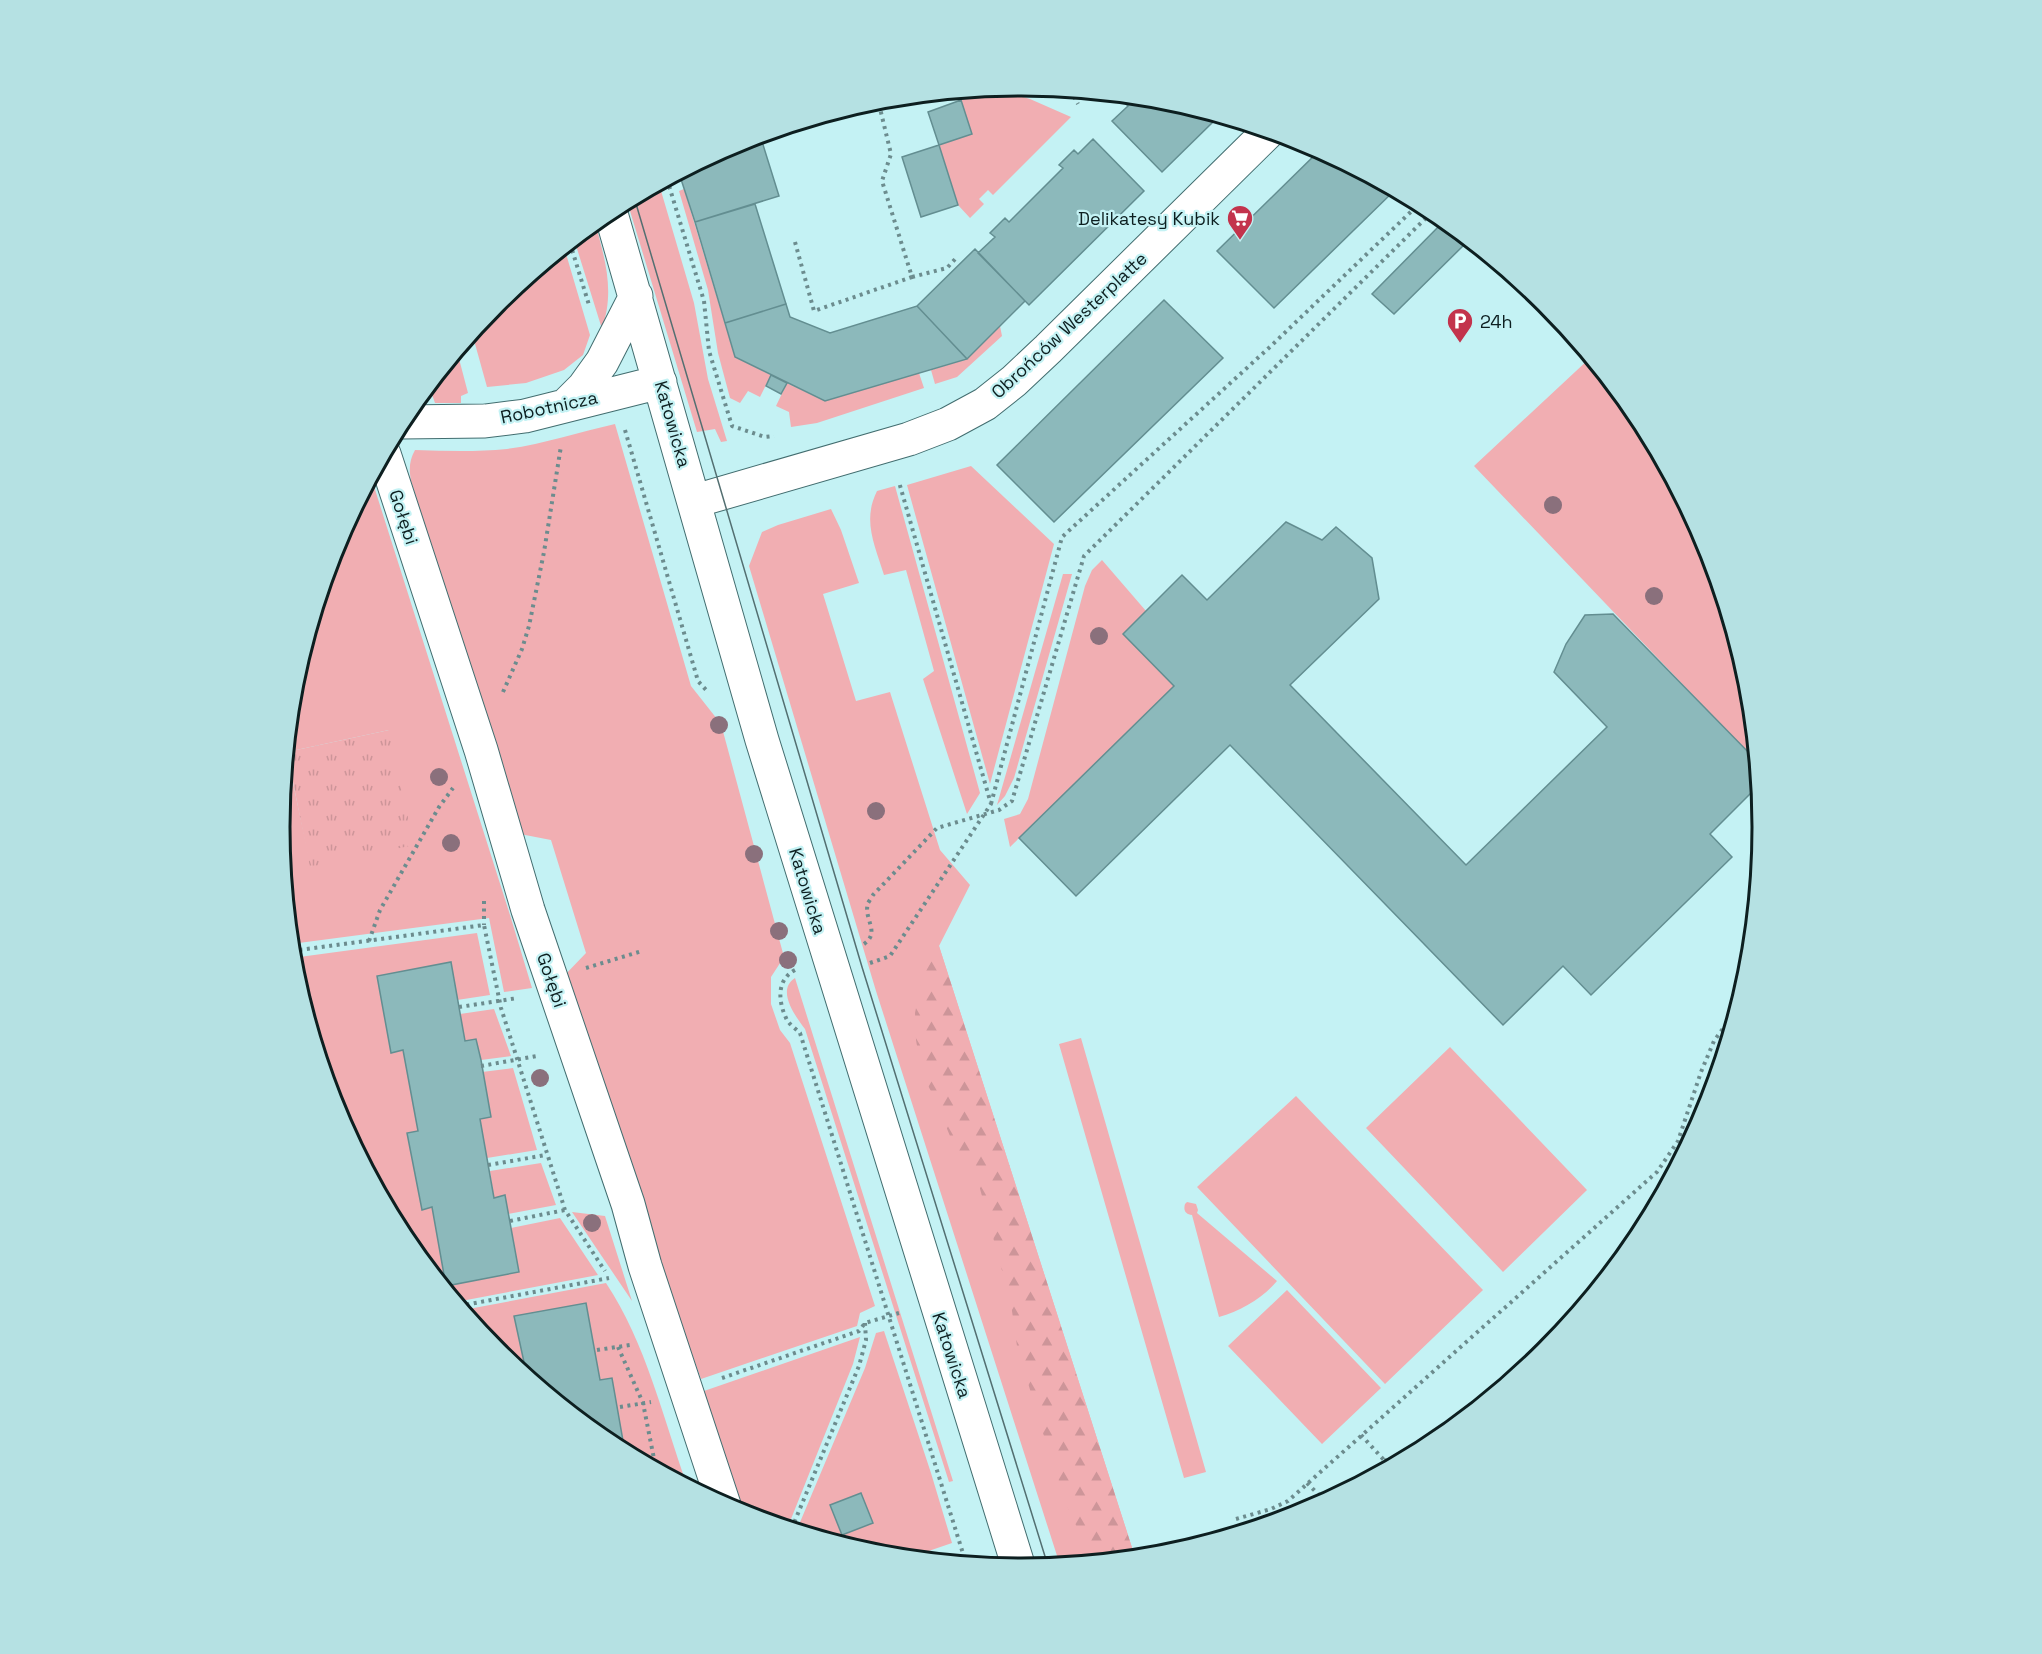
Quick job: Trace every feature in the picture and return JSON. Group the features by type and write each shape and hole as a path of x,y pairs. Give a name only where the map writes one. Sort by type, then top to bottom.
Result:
{"street":[{"name":"Obrońców Westerplatte","path":"695,501 909,439 948,424 985,404 1048,349 1262,137"},
{"name":"Katowicka","path":"613,220 762,740 1016,1558"},
{"path":"566,405 584,387 602,362 636,296"},
{"name":"Robotnicza","path":"412,422 485,421 525,416 660,382"},
{"name":"Gołębi","path":"387,463 481,750 528,910 628,1204 645,1266 720,1493"}],"path":[{"path":"1075,98 1078,104"},
{"path":"880,110 891,154 882,182 912,277"},
{"path":"669,187 704,301 709,351 732,426 765,437 783,436"},
{"path":"890,956 991,804 1062,537 1272,345 1413,210"},
{"path":"964,1555 800,1033 788,1022 782,1004 781,986 785,975 801,966 866,943 871,937 872,928 867,913 868,903 937,828 999,810 1012,801 1084,556 1426,218"},
{"path":"795,242 814,311 912,277 947,268 957,257"},
{"path":"898,478 991,804"},
{"path":"301,950 484,925 499,1001 565,1210 610,1277 467,1304"},
{"path":"459,1007 556,992 568,974 642,951"},
{"path":"1236,1519 1288,1501 1657,1172 1678,1141 1701,1072 1714,1041 1723,1028"},
{"path":"481,1066 518,1061 575,1047"},
{"path":"488,1165 546,1155"},
{"path":"510,1221 565,1210"},
{"path":"712,1381 859,1331 865,1323 901,1312"},
{"path":"795,1522 859,1366 866,1340 865,1323"},
{"path":"597,1350 637,1344"},
{"path":"618,1347 643,1403 654,1459"},
{"path":"620,1407 654,1401"},
{"path":"1361,1435 1384,1460"},
{"path":"1307,1483 1318,1494"}],"green space":[{"path":"1020,96 1071,117 993,195 988,190 979,199 984,204 970,218 958,205 939,145 972,134 960,99"},
{"path":"684,189 735,357 771,375 760,397 748,391 740,403 730,398 718,353 708,290 679,191"},
{"path":"661,191 694,303 708,379 727,441 721,442 715,429 697,432 630,210"},
{"path":"597,232 605,262 608,288 606,315 602,329 576,247"},
{"path":"566,255 590,335 583,355 564,370 526,383 487,387 474,341 539,277"},
{"path":"1000,326 1002,336 957,377 935,384 931,370 967,359"},
{"path":"459,360 468,393 461,396 461,403 435,403 432,395"},
{"path":"1585,362 1629,421 1654,462 1677,504 1696,547 1727,638 1738,684 1748,752 1474,466"},
{"path":"919,373 924,388 817,423 791,427 789,412 776,406 787,383 825,401"},
{"path":"615,424 691,686 721,724 784,957 771,977 771,1004 780,1030 790,1043 875,1306 860,1313 857,1326 701,1379 660,1267 562,978 586,953 551,840 520,834 410,473 415,450 507,449"},
{"path":"971,466 1054,544 990,784 907,485"},
{"path":"895,486 980,793 967,814 923,679 934,671 906,570 884,575 874,543 870,513 877,491"},
{"path":"374,487 532,988 504,992 489,918 299,943 292,875 290,827 292,779 311,867 389,730 294,750 304,684 315,638 346,547"},
{"path":"831,509 841,530 859,583 823,594 856,701 890,692 940,850 970,885 939,946 1133,1549 1057,1556 876,991 749,566 762,532"},
{"path":"1102,560 1146,611 1123,634 1174,686 1010,847 1004,819 1020,814 1028,799 1085,586 1092,570"},
{"path":"1063,574 1072,574 1014,778 1005,796 997,805"},
{"path":"389,730 414,845 310,867 292,778 294,750"},
{"path":"477,933 490,995 457,1000 451,963 377,976 392,1053 403,1050 418,1131 408,1133 422,1209 432,1207 445,1277 413,1233 365,1150 329,1062 315,1016 302,957"},
{"path":"939,946 1133,1549 1091,1554 1067,1506 1017,1346 1011,1304 979,1185 952,1141 922,1074 916,1040 915,1013 922,978"},
{"path":"795,978 953,1481 949,1482 805,1029 789,1003 787,989"},
{"path":"494,1009 511,1056 481,1060 476,1040 465,1041 460,1014"},
{"path":"1081,1038 1206,1472 1184,1478 1059,1044"},
{"path":"1450,1047 1587,1190 1503,1272 1366,1128"},
{"path":"513,1068 537,1150 487,1158 480,1119 491,1117 482,1072"},
{"path":"1296,1096 1483,1290 1385,1384 1197,1187"},
{"path":"541,1163 556,1205 508,1214 505,1195 494,1198 490,1171"},
{"path":"1187,1202 1196,1204 1197,1213 1277,1281 1265,1293 1251,1303 1219,1317 1192,1215 1185,1210"},
{"path":"572,1212 605,1216 632,1301"},
{"path":"560,1218 598,1275 464,1300 452,1285 519,1272 511,1228"},
{"path":"606,1283 620,1306 643,1356 684,1475 615,1435 576,1407 539,1377 471,1309"},
{"path":"1287,1290 1381,1388 1322,1444 1228,1346"},
{"path":"884,1331 952,1543 926,1552 878,1544 800,1523 865,1368 876,1333"},
{"path":"860,1337 853,1364 790,1520 738,1501 704,1391"}],"building":[{"path":"961,100 972,134 939,145 928,112"},
{"path":"1126,104 1213,122 1162,172 1112,121 1128,106"},
{"path":"1093,139 1144,191 1029,305 978,253 995,237 990,233 1005,218 1009,222 1063,168 1059,165 1074,150 1078,154"},
{"path":"763,144 779,196 695,222 681,180"},
{"path":"939,145 958,205 921,217 902,157"},
{"path":"1313,157 1344,171 1389,196 1274,308 1217,251"},
{"path":"755,204 786,304 725,323 695,222"},
{"path":"1438,227 1464,245 1394,314 1372,294"},
{"path":"975,249 1025,301 967,359 917,306"},
{"path":"1164,300 1223,358 1054,522 997,465"},
{"path":"786,304 790,317 830,333 917,306 967,359 825,401 735,357 725,323"},
{"path":"771,375 787,383 781,394 766,386"},
{"path":"1286,522 1322,540 1336,527 1372,558 1379,599 1290,685 1466,865 1607,727 1554,672 1566,644 1585,615 1613,614 1748,751 1751,793 1710,834 1732,857 1591,995 1563,966 1503,1025 1230,745 1076,896 1019,838 1174,686 1123,634 1182,575 1207,600"},
{"path":"451,962 465,1041 476,1039 481,1060 491,1117 480,1119 494,1198 505,1195 519,1272 451,1285 444,1276 432,1207 422,1210 407,1133 418,1131 403,1050 391,1053 377,976"},
{"path":"586,1303 600,1380 612,1378 623,1440 576,1407 524,1363 514,1316"},
{"path":"861,1493 873,1523 842,1535 830,1505"}],"tram line":[{"path":"637,206 862,967 1045,1557"}],"place":[{"name":"Delikatesy Kubik","path":"1240,241"},
{"name":"24h","path":"1460,344"}]}
